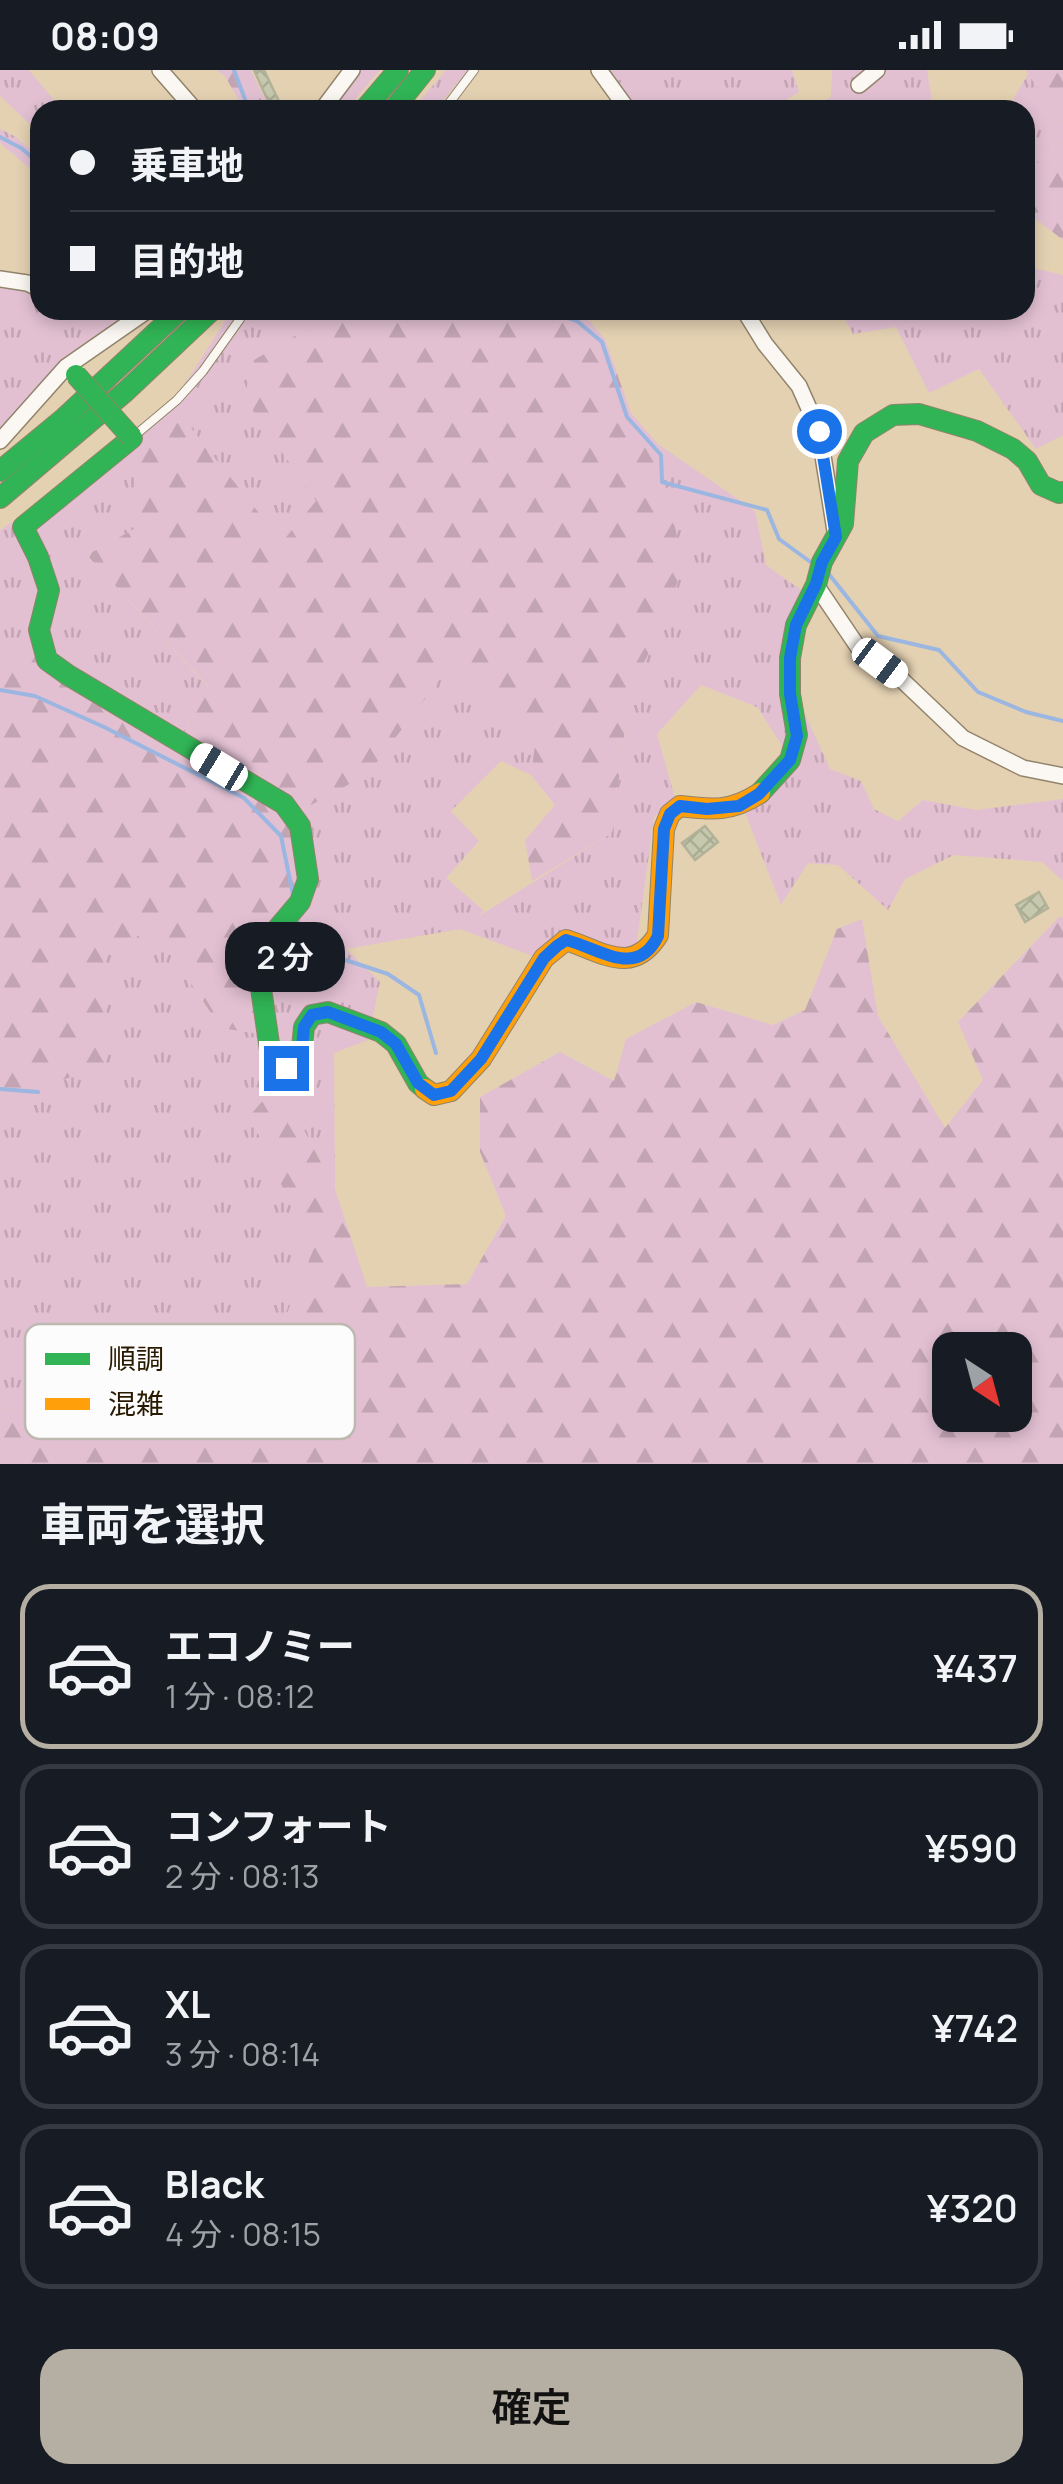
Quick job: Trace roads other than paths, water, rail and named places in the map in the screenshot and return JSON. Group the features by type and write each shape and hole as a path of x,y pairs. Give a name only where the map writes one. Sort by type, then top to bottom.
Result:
{"main road":[{"path":"372,100 398,70"},
{"path":"401,100 425,70"},
{"path":"0,471 63,419 169,320"},
{"path":"0,498 126,391 201,320"},
{"path":"71,371 132,438 23,526 50,590 39,630 47,660 284,804 300,826 308,879 300,902 267,940 258,968 271,1057 286,1068 301,1057 304,1027 312,1015 328,1012 381,1032 396,1044 418,1083 434,1095 451,1091 481,1059 544,958 557,946 566,940 622,960 641,957 652,948 658,936 664,829 670,814 680,806 739,806 759,794 790,760 797,736 790,694 790,658 796,625 843,524 848,460 864,433 893,415 919,414 976,431 1013,449 1027,462 1041,486 1063,492"}],"street":[{"path":"160,70 186,100"},
{"path":"330,100 352,70"},
{"path":"600,70 621,100"},
{"path":"859,85 877,70"},
{"path":"0,279 30,284"},
{"path":"0,441 71,371 135,320"},
{"path":"750,320 799,386 819,431 836,537"},
{"path":"818,574 858,647 901,679 963,738 1023,768 1063,776"}],"lane":[{"path":"452,100 474,70"},
{"path":"132,438 177,400 239,320"}],"waterway":[{"path":"234,70 245,100"},
{"path":"0,137 30,156"},
{"path":"574,320 602,342 627,417 661,455 662,482 767,510 779,539 816,566"},
{"path":"828,573 878,636 939,650 978,692 1026,712 1063,721"},
{"path":"0,690 35,696 244,798 281,836 293,895"},
{"path":"297,917 301,939 315,950 388,974 419,995 436,1053"},
{"path":"0,1089 38,1092"}]}
